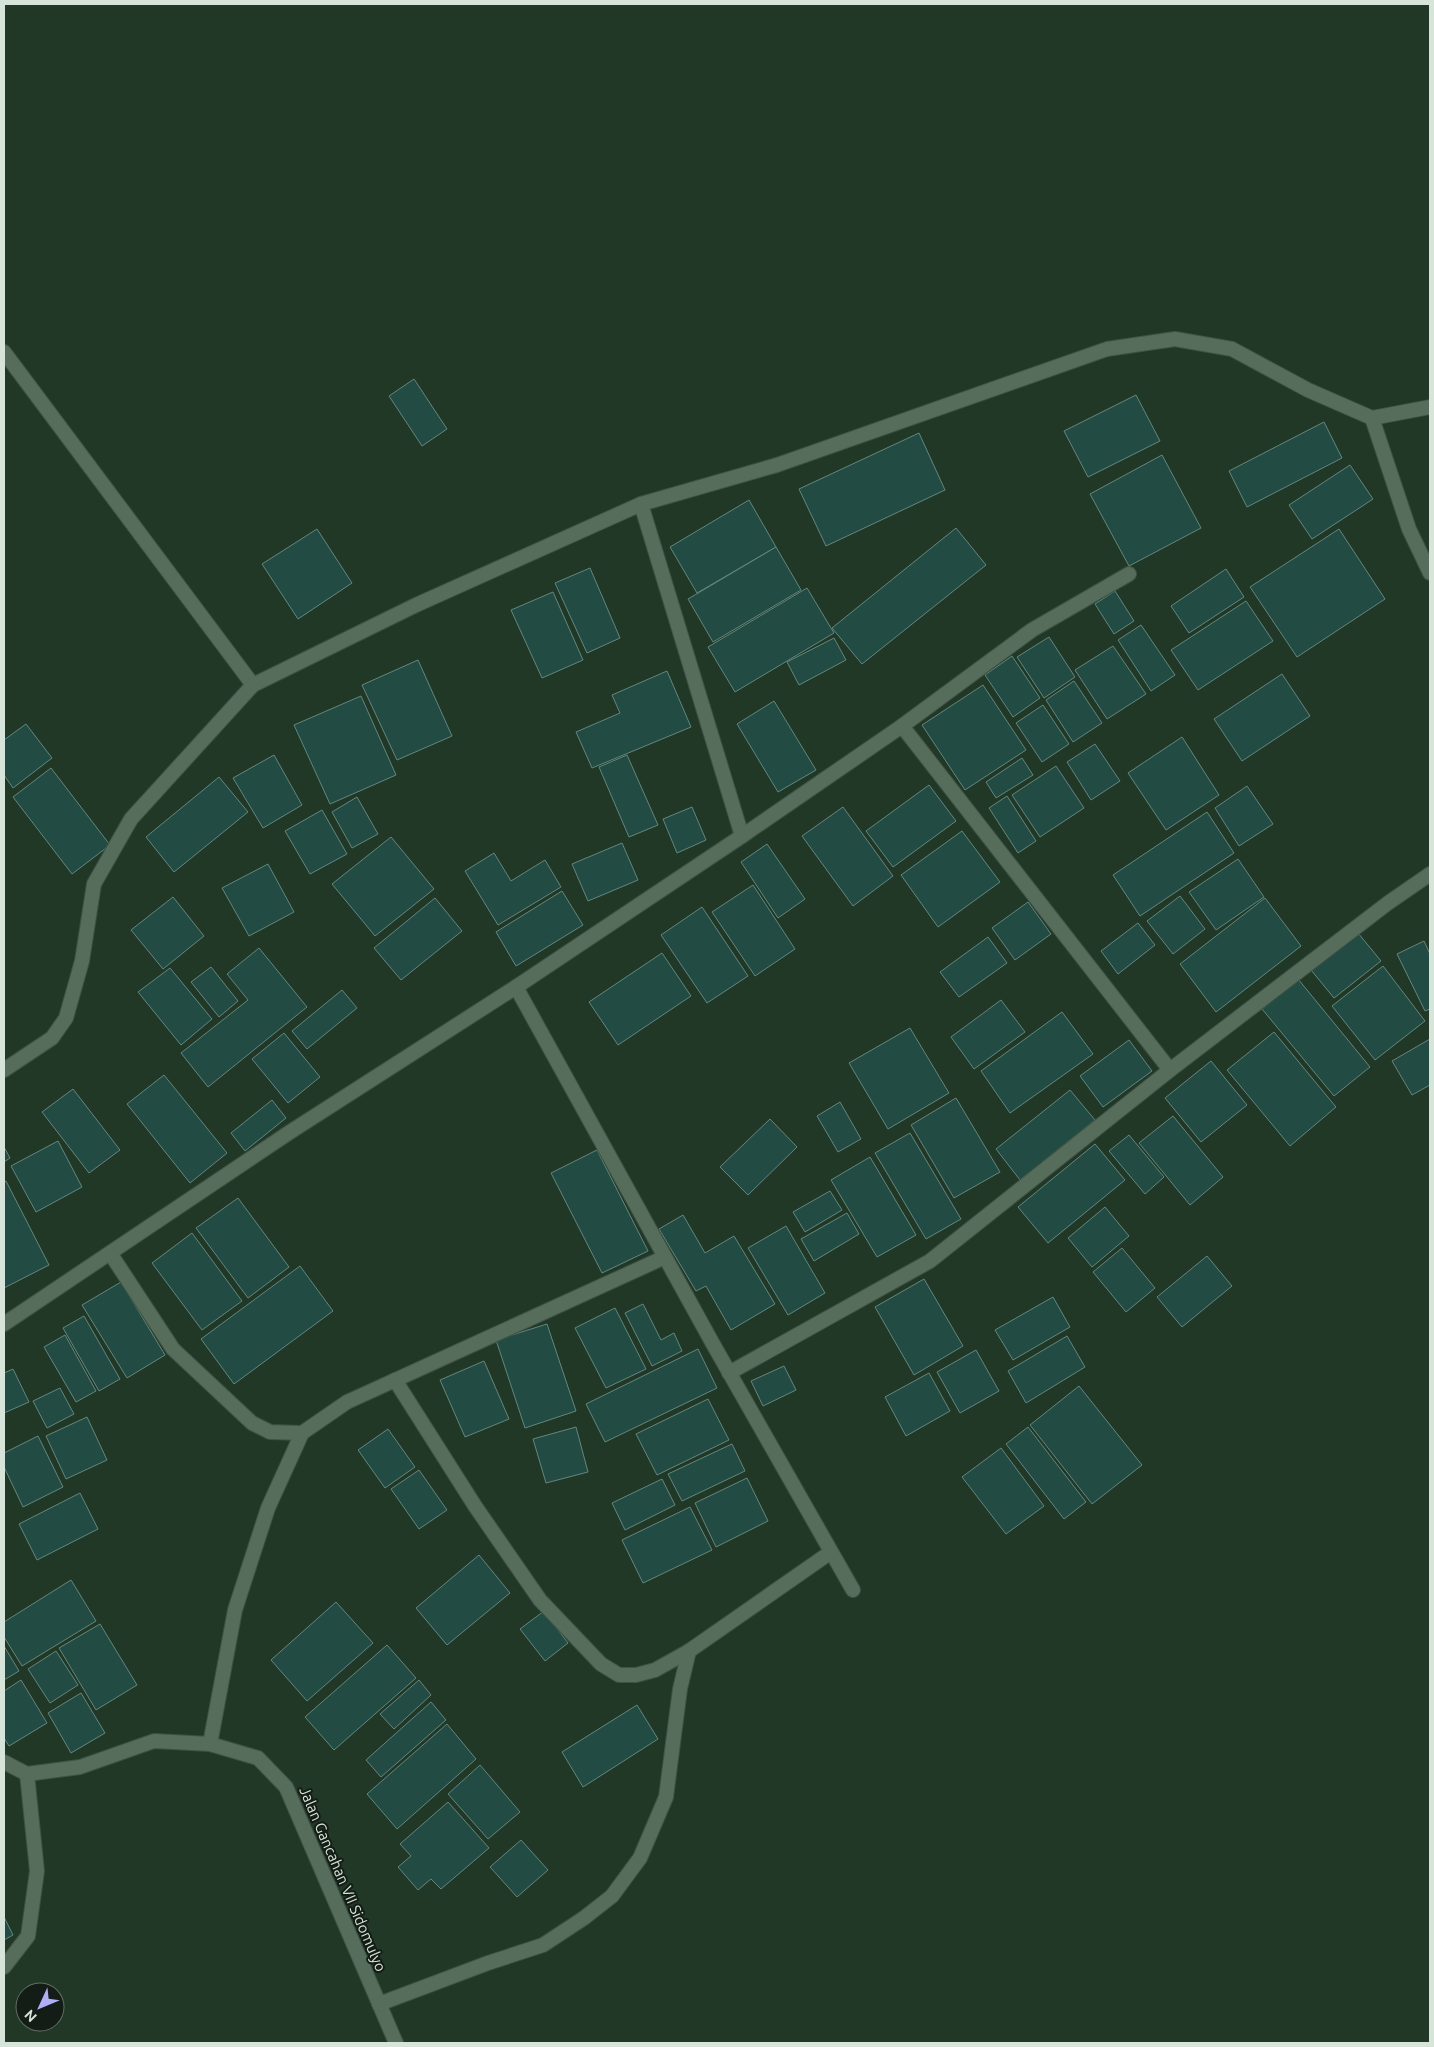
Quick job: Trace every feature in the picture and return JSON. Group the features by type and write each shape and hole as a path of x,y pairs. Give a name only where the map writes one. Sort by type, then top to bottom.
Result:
{"street":[{"path":"4,1070 52,1038 66,1018 82,961 94,884 131,819 253,685 416,605 641,504 778,465 1107,349 1175,339 1232,349 1308,390 1372,418 1430,407"},
{"path":"4,352 253,685"},
{"path":"1372,418 1409,529 1430,572"},
{"path":"641,504 742,836"},
{"path":"4,1324 290,1132 516,987 742,836 902,726 1032,630 1129,574"},
{"path":"902,726 1170,1070"},
{"path":"729,1373 930,1262 1170,1070 1388,903 1430,874"},
{"path":"516,987 729,1373 852,1590"},
{"path":"110,1253 173,1350 252,1423 270,1432 302,1433"},
{"path":"210,1744 235,1610 268,1508 302,1433 347,1402 665,1257"},
{"path":"395,1380 475,1506 540,1600 601,1664 619,1674 636,1675 656,1670 689,1651 832,1552"},
{"path":"379,2004 488,1963 544,1945 612,1896 640,1858 666,1797 680,1689 689,1651"},
{"name":"Jalan Gancahan VII Sidomulyo","path":"27,1774 80,1767 154,1741 210,1744 258,1758 286,1788 396,2043"},
{"path":"4,1762 27,1774 37,1871 28,1936 4,1967"}],"building":[{"path":"414,379 447,429 422,446 389,396"},
{"path":"1136,395 1160,441 1088,477 1064,431"},
{"path":"1324,422 1342,458 1247,507 1229,471"},
{"path":"919,433 945,490 826,546 799,489"},
{"path":"1162,455 1201,528 1129,566 1090,494"},
{"path":"1350,465 1373,499 1312,539 1289,505"},
{"path":"749,500 776,547 697,593 670,547"},
{"path":"956,528 986,565 862,664 832,628"},
{"path":"317,529 352,583 298,619 262,564"},
{"path":"1339,529 1385,599 1297,657 1250,587"},
{"path":"776,547 801,590 713,642 688,599"},
{"path":"590,568 620,638 587,653 555,583"},
{"path":"1226,569 1244,597 1189,633 1171,606"},
{"path":"807,588 834,633 735,692 708,647"},
{"path":"1115,591 1134,621 1114,634 1095,604"},
{"path":"553,592 583,660 542,678 511,610"},
{"path":"1246,601 1273,641 1198,690 1171,650"},
{"path":"1141,625 1175,675 1151,691 1118,640"},
{"path":"1049,637 1075,677 1044,698 1017,657"},
{"path":"834,638 846,660 799,685 787,662"},
{"path":"1113,646 1146,694 1107,719 1075,670"},
{"path":"1012,656 1040,698 1013,717 985,675"},
{"path":"418,660 452,736 397,760 362,685"},
{"path":"667,671 691,727 592,768 576,732 620,713 612,695"},
{"path":"1282,674 1310,716 1242,761 1214,719"},
{"path":"1074,681 1102,723 1073,742 1046,700"},
{"path":"983,685 1026,750 965,790 922,725"},
{"path":"361,696 396,775 330,804 294,725"},
{"path":"774,701 816,770 778,792 737,724"},
{"path":"1043,705 1069,744 1042,762 1016,723"},
{"path":"26,724 52,758 13,788 4,775 4,740"},
{"path":"1182,737 1219,795 1166,830 1128,773"},
{"path":"1095,744 1120,781 1091,800 1067,762"},
{"path":"274,755 302,805 263,828 233,778"},
{"path":"627,755 658,825 629,837 599,767"},
{"path":"1022,758 1033,775 996,798 986,782"},
{"path":"1056,766 1084,808 1040,837 1012,795"},
{"path":"51,768 110,845 72,874 13,797"},
{"path":"219,777 248,812 174,872 146,837"},
{"path":"929,785 956,821 893,867 866,831"},
{"path":"1247,786 1273,824 1239,846 1215,808"},
{"path":"1007,796 1036,841 1018,853 989,808"},
{"path":"357,797 378,834 352,848 332,812"},
{"path":"692,807 706,840 677,853 663,819"},
{"path":"843,807 893,876 853,906 802,836"},
{"path":"322,810 347,854 310,874 285,831"},
{"path":"1207,812 1234,853 1140,916 1113,875"},
{"path":"962,831 1000,882 938,927 901,875"},
{"path":"391,837 434,889 375,936 332,884"},
{"path":"622,843 638,880 588,901 572,864"},
{"path":"767,844 805,899 778,918 741,862"},
{"path":"494,853 511,881 545,860 561,887 498,925 465,871"},
{"path":"1238,859 1264,897 1216,930 1189,892"},
{"path":"268,864 294,912 249,936 222,888"},
{"path":"753,885 795,949 755,976 712,912"},
{"path":"562,891 583,925 516,966 496,932"},
{"path":"1180,896 1205,929 1173,954 1147,921"},
{"path":"173,897 204,936 163,969 131,930"},
{"path":"435,898 462,931 401,980 374,948"},
{"path":"1265,898 1301,946 1216,1012 1180,964"},
{"path":"1028,902 1051,934 1015,960 992,928"},
{"path":"702,907 748,976 707,1003 661,935"},
{"path":"1138,923 1155,945 1118,974 1101,951"},
{"path":"1358,933 1381,961 1334,998 1311,970"},
{"path":"988,937 1007,963 959,997 940,972"},
{"path":"1424,941 1430,954 1430,1009 1425,1011 1397,954"},
{"path":"259,948 307,1007 208,1087 181,1053 248,1000 227,974"},
{"path":"662,953 691,996 618,1045 589,1002"},
{"path":"1383,966 1425,1021 1375,1060 1332,1006"},
{"path":"211,967 238,1001 219,1017 191,982"},
{"path":"170,968 212,1019 181,1045 138,992"},
{"path":"1298,979 1370,1067 1334,1096 1262,1009"},
{"path":"342,990 357,1008 307,1049 292,1031"},
{"path":"1001,1000 1025,1032 974,1069 951,1037"},
{"path":"1062,1012 1093,1054 1010,1113 981,1071"},
{"path":"910,1028 949,1093 888,1129 849,1063"},
{"path":"1274,1032 1336,1107 1290,1146 1227,1070"},
{"path":"284,1033 320,1077 288,1103 252,1059"},
{"path":"1430,1039 1430,1085 1412,1095 1392,1061"},
{"path":"1129,1040 1152,1071 1103,1107 1080,1076"},
{"path":"1211,1061 1247,1105 1201,1142 1165,1098"},
{"path":"164,1075 227,1153 190,1183 127,1104"},
{"path":"73,1089 120,1150 89,1173 42,1112"},
{"path":"1070,1090 1095,1120 1020,1180 996,1149"},
{"path":"956,1098 1000,1172 954,1198 911,1125"},
{"path":"272,1100 286,1118 245,1151 231,1133"},
{"path":"840,1102 861,1139 838,1152 817,1116"},
{"path":"1173,1116 1223,1177 1190,1205 1139,1143"},
{"path":"770,1119 797,1147 748,1195 720,1167"},
{"path":"910,1133 961,1219 926,1239 875,1153"},
{"path":"1129,1135 1164,1177 1145,1194 1109,1151"},
{"path":"58,1141 82,1187 36,1212 11,1166"},
{"path":"1095,1144 1125,1180 1048,1243 1018,1207"},
{"path":"4,1147 10,1158 4,1162"},
{"path":"597,1150 648,1251 602,1273 551,1173"},
{"path":"870,1157 916,1235 877,1257 831,1180"},
{"path":"6,1181 49,1265 4,1288 4,1182"},
{"path":"830,1191 842,1210 805,1232 793,1212"},
{"path":"238,1198 289,1267 248,1298 196,1228"},
{"path":"1105,1207 1129,1236 1092,1267 1068,1238"},
{"path":"847,1213 859,1234 814,1261 801,1239"},
{"path":"683,1215 705,1253 734,1236 775,1304 731,1330 706,1286 696,1291 659,1229"},
{"path":"786,1226 825,1293 788,1315 748,1248"},
{"path":"192,1233 242,1301 202,1330 152,1263"},
{"path":"1122,1248 1155,1288 1126,1312 1093,1272"},
{"path":"1207,1256 1232,1286 1182,1327 1157,1297"},
{"path":"300,1266 333,1311 234,1384 201,1339"},
{"path":"924,1279 963,1346 914,1375 875,1307"},
{"path":"121,1282 165,1355 127,1378 82,1305"},
{"path":"1053,1297 1070,1327 1013,1360 995,1330"},
{"path":"643,1304 661,1340 674,1333 682,1351 652,1366 625,1313"},
{"path":"615,1308 646,1369 606,1388 575,1328"},
{"path":"84,1316 120,1379 99,1391 63,1328"},
{"path":"547,1324 576,1411 525,1428 496,1340"},
{"path":"65,1335 96,1391 76,1402 44,1347"},
{"path":"1067,1336 1085,1367 1026,1403 1008,1371"},
{"path":"698,1349 717,1388 605,1442 586,1404"},
{"path":"976,1350 999,1391 960,1413 937,1372"},
{"path":"484,1361 509,1419 465,1437 440,1380"},
{"path":"784,1366 796,1390 763,1406 751,1381"},
{"path":"13,1369 29,1402 4,1413 4,1373"},
{"path":"929,1373 950,1411 906,1436 885,1397"},
{"path":"1079,1386 1142,1465 1092,1504 1030,1425"},
{"path":"60,1388 74,1414 47,1428 33,1401"},
{"path":"708,1399 729,1440 657,1475 636,1434"},
{"path":"87,1417 107,1460 66,1479 46,1436"},
{"path":"576,1427 588,1472 546,1483 533,1439"},
{"path":"1028,1427 1086,1502 1064,1519 1006,1444"},
{"path":"388,1429 415,1467 385,1488 358,1450"},
{"path":"38,1436 63,1487 23,1507 4,1467 4,1453"},
{"path":"732,1444 745,1471 682,1501 668,1474"},
{"path":"1001,1448 1044,1506 1006,1534 962,1477"},
{"path":"419,1470 447,1510 419,1529 391,1489"},
{"path":"747,1478 768,1521 716,1547 695,1503"},
{"path":"662,1479 675,1505 625,1530 612,1503"},
{"path":"80,1493 98,1529 37,1560 19,1524"},
{"path":"690,1507 712,1550 643,1583 622,1540"},
{"path":"479,1555 510,1593 447,1645 416,1608"},
{"path":"71,1580 96,1621 22,1666 4,1637 4,1622"},
{"path":"336,1602 373,1643 307,1701 271,1660"},
{"path":"544,1611 568,1643 545,1661 520,1629"},
{"path":"100,1624 137,1685 96,1710 59,1648"},
{"path":"387,1645 416,1678 334,1750 305,1717"},
{"path":"4,1646 19,1671 4,1680"},
{"path":"56,1651 78,1685 50,1703 28,1669"},
{"path":"21,1680 47,1723 9,1746 4,1738 4,1691"},
{"path":"419,1680 431,1695 394,1729 380,1714"},
{"path":"81,1693 105,1733 71,1753 48,1713"},
{"path":"431,1702 446,1720 381,1777 366,1760"},
{"path":"637,1705 658,1739 583,1787 562,1752"},
{"path":"447,1724 476,1759 397,1829 367,1794"},
{"path":"480,1765 520,1812 488,1839 448,1794"},
{"path":"448,1802 489,1848 441,1889 431,1879 418,1890 398,1867 411,1856 400,1844"},
{"path":"521,1840 548,1870 517,1897 490,1867"},
{"path":"4,1917 13,1935 4,1940"}]}
